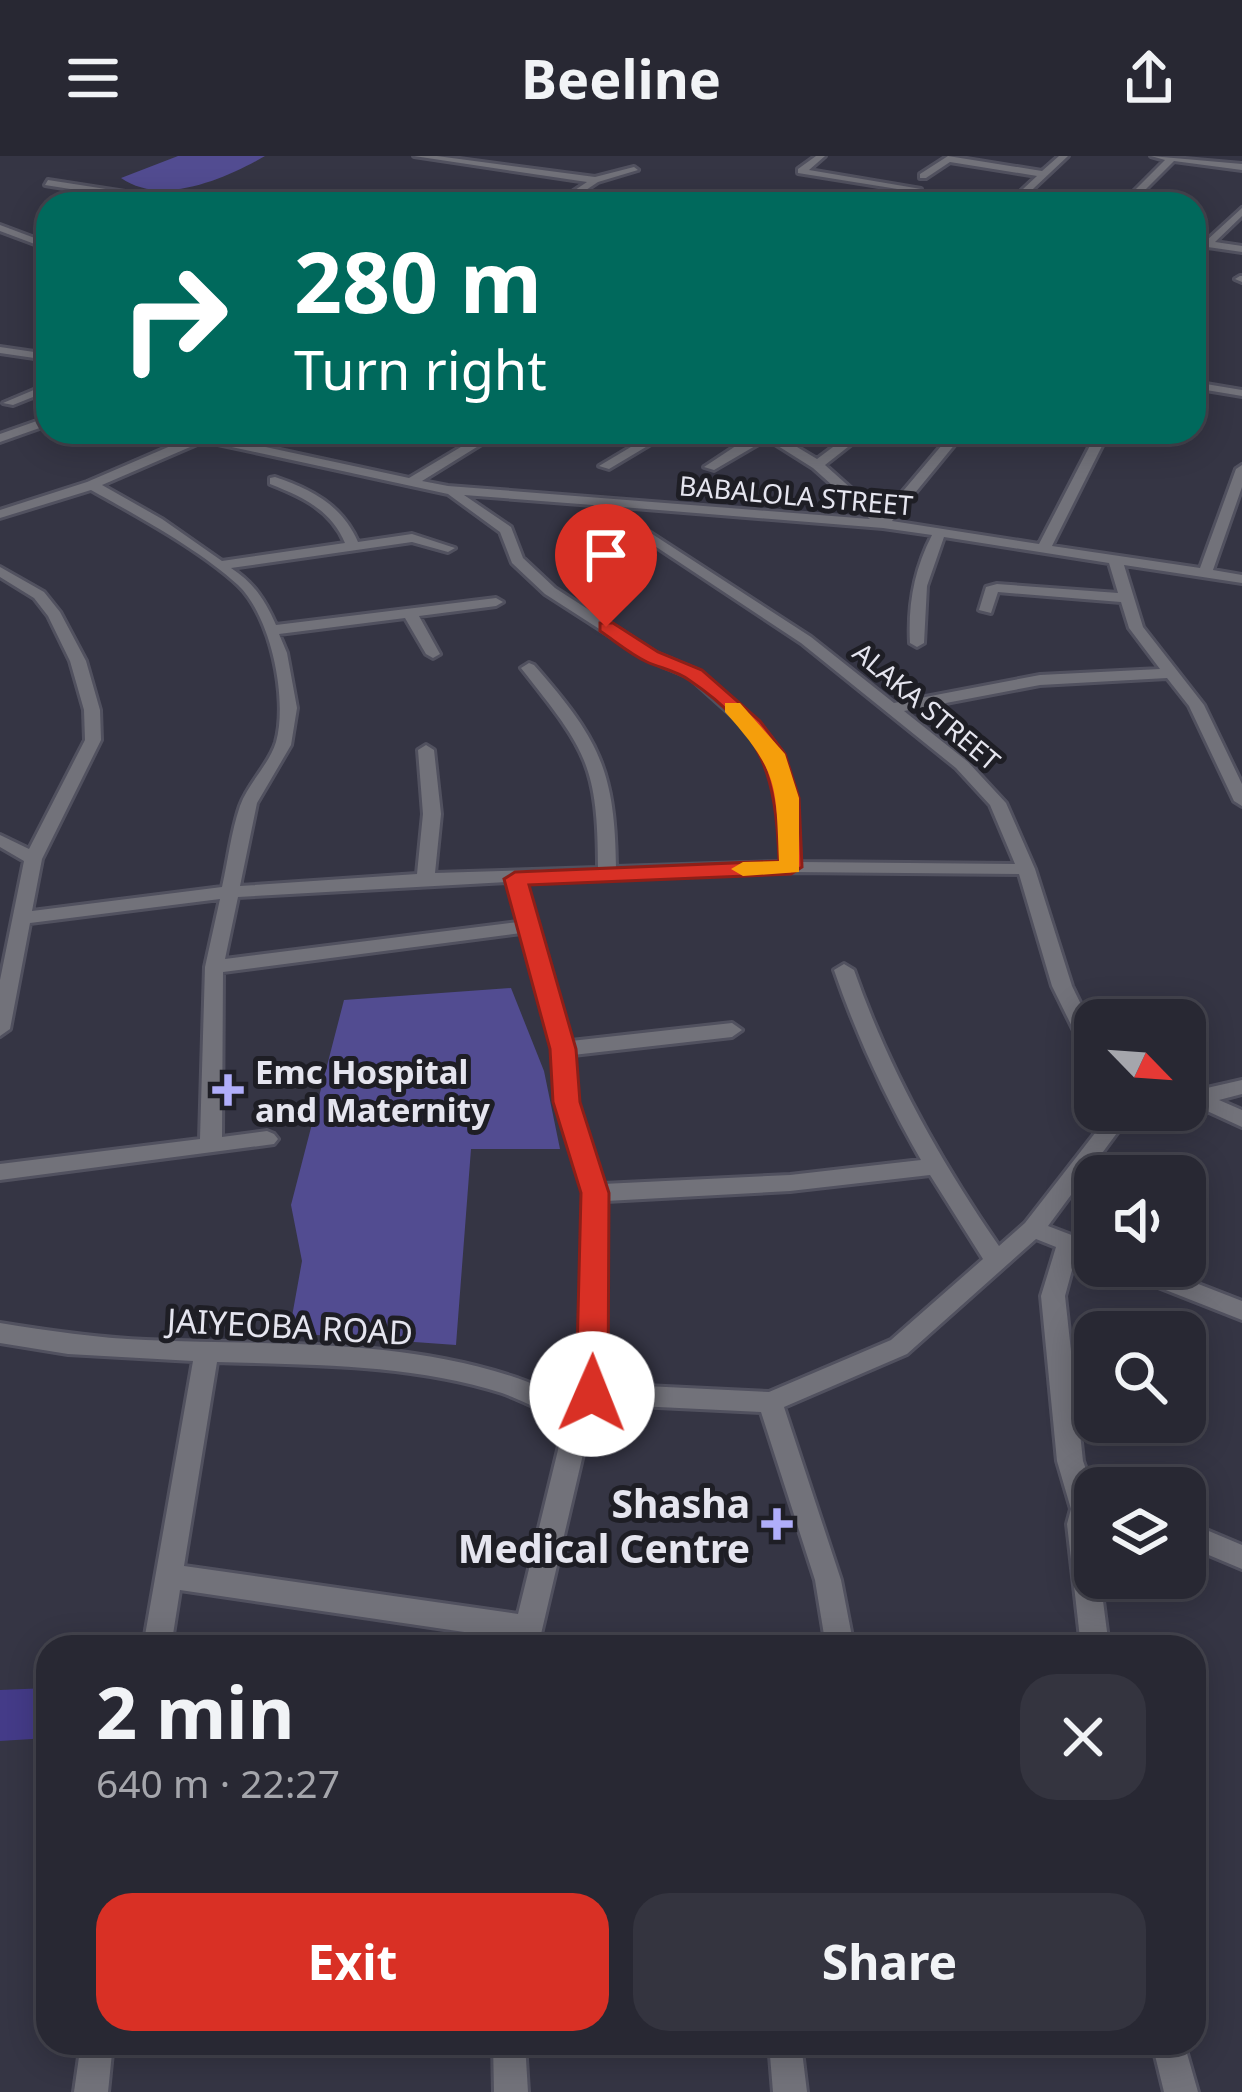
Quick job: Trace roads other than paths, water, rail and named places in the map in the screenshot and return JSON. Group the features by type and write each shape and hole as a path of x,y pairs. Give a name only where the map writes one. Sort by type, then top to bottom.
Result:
{"street":[{"path":"418,156 595,180"},
{"path":"744,156 769,160"},
{"path":"821,156 802,170 916,189"},
{"path":"1025,192 1064,156"},
{"path":"1155,156 1242,167"},
{"path":"1138,192 1172,158"},
{"path":"923,176 947,159 1043,175"},
{"path":"577,192 595,180 634,170"},
{"path":"48,183 106,192"},
{"path":"1206,239 1241,213"},
{"path":"0,228 36,242"},
{"path":"1206,244 1242,250"},
{"path":"0,350 36,355"},
{"path":"1206,387 1242,393"},
{"path":"9,403 36,392"},
{"path":"0,438 36,425"},
{"path":"0,514 92,485 186,444"},
{"name":"BABALOLA STREET","path":"251,444 448,490 884,524 1242,579"},
{"path":"411,482 476,444"},
{"path":"605,466 644,444"},
{"path":"710,467 747,444"},
{"path":"783,444 817,465 884,524 949,444"},
{"path":"817,465 845,444"},
{"path":"1044,548 1097,444"},
{"path":"1205,573 1242,469"},
{"path":"275,481 326,502 345,523 353,546"},
{"path":"92,485 222,565 259,603 273,630 289,708 283,745 249,803 214,967 211,1142"},
{"path":"448,490 506,530 517,560 550,591 651,656 694,674 753,726 775,754 788,798 791,867"},
{"name":"ALAKA STREET","path":"596,504 806,640 962,765 998,803 1074,1010"},
{"path":"917,643 914,599 922,565 940,532"},
{"path":"222,565 424,538 448,548"},
{"path":"1115,559 1136,628 1196,705 1242,801"},
{"path":"0,571 39,595 55,615 78,661 92,710 93,740 81,772 33,859 5,970 0,1029"},
{"path":"986,610 991,590 997,588 1124,598"},
{"path":"273,630 496,602"},
{"path":"410,613 433,654"},
{"path":"529,668 596,758 608,795 607,875"},
{"path":"888,709 1040,680 1169,673"},
{"path":"425,879 432,814 426,750"},
{"path":"0,840 33,859"},
{"path":"21,918 230,892 425,879 791,867 1026,869"},
{"path":"515,879 563,1049 566,1102 595,1193 581,1403 526,1635"},
{"path":"214,967 525,927"},
{"path":"844,970 863,1028 932,1167 997,1260"},
{"path":"563,1049 732,1030"},
{"path":"1206,1095 1242,1087"},
{"path":"1206,1105 1242,1119"},
{"path":"837,1635 828,1580 770,1402 899,1348 1033,1228 1108,1131"},
{"path":"0,1172 211,1142 267,1139"},
{"path":"595,1193 790,1183 932,1167"},
{"path":"1033,1228 1074,1245"},
{"path":"1068,1243 1053,1296 1074,1470"},
{"path":"1181,1287 1242,1311"},
{"name":"JAIYEOBA ROAD","path":"0,1334 206,1357 359,1360 469,1371 581,1403 770,1402"},
{"path":"159,1635 206,1357"},
{"path":"1206,1542 1242,1557"},
{"path":"169,1576 513,1635"},
{"path":"1089,1599 1094,1635"},
{"path":"91,2092 96,2055"},
{"path":"509,2055 511,2092"},
{"path":"786,2055 790,2092"},
{"path":"1171,2055 1180,2092"}],"place":[{"name":"Emc Hospital and Maternity","path":"228,1090"},
{"name":"Shasha Medical Centre","path":"777,1524"}]}
